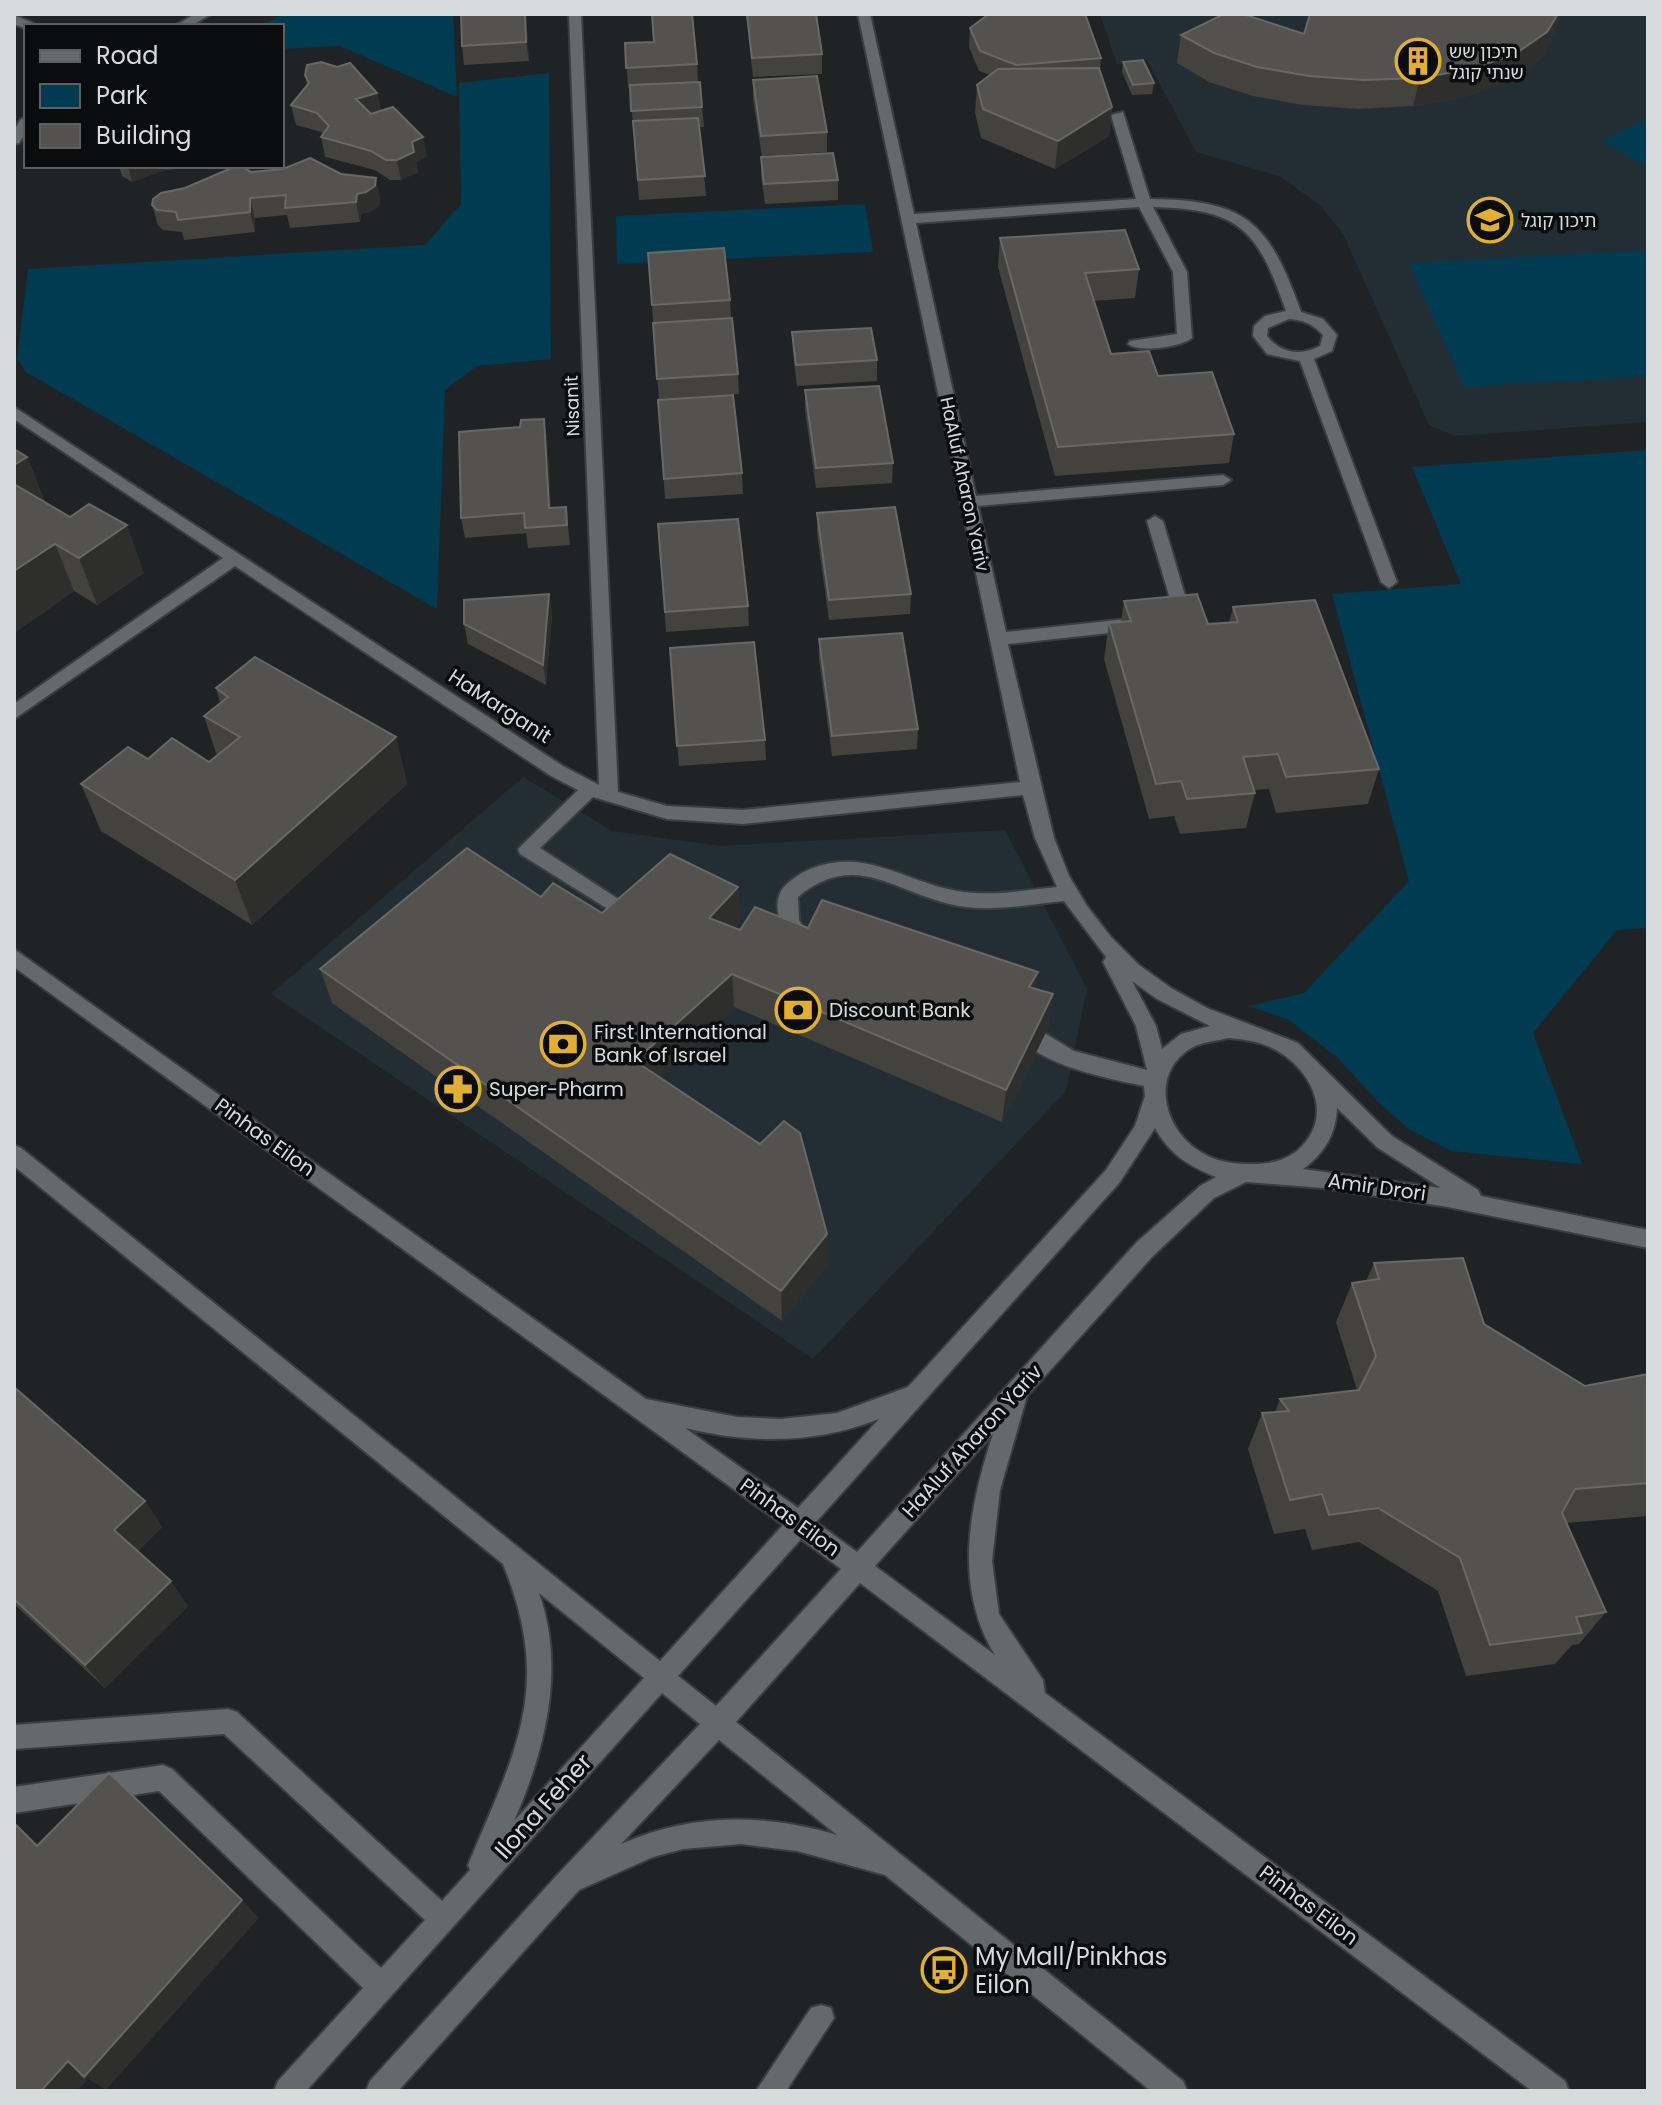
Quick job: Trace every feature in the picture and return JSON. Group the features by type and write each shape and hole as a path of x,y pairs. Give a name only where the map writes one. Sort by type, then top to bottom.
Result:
{"street":[{"path":"185,24 205,14"},
{"name":"Nisanit","path":"575,14 600,793"},
{"name":"HaAluf Aharon Yariv","path":"864,14 1030,788 1047,848 1068,893 1141,1013 1155,1084"},
{"path":"1118,115 1144,203 1180,272 1185,338 1135,344"},
{"path":"908,219 1144,203 1199,206 1228,215 1251,229 1275,260 1295,315"},
{"path":"1295,315 1321,323 1330,335 1327,348 1306,357 1273,351 1260,336 1261,326 1266,321 1295,315"},
{"path":"1306,357 1389,582"},
{"name":"HaMarganit","path":"18,419 557,771 600,793 669,813 735,819 1030,788"},
{"path":"969,502 1223,480"},
{"path":"998,639 1186,619 1155,521"},
{"path":"14,713 235,558"},
{"path":"600,793 527,849 619,909"},
{"path":"818,953 805,946 791,931 786,915 789,894 812,873 832,867 853,866 880,872 960,899 1011,899 1068,893"},
{"name":"HaAluf Aharon Yariv","path":"1100,941 1122,963 1160,992 1198,1014 1241,1031"},
{"name":"Pinhas Eilon","path":"14,957 798,1522 1555,2091"},
{"path":"1010,1017 1031,1038 1071,1062 1155,1084"},
{"path":"798,1522 1113,1176 1145,1129 1155,1084 1171,1051 1191,1038 1215,1031 1241,1031 1268,1037 1293,1050 1319,1078 1328,1110 1328,1122 1318,1143 1302,1160 1291,1166 1245,1175 1210,1167 1185,1154 1166,1135 1155,1084"},
{"name":"Amir Drori","path":"1319,1078 1385,1142 1435,1176 1500,1210"},
{"path":"14,1154 1173,2091"},
{"name":"HaAluf Aharon Yariv","path":"718,1723 1144,1250 1207,1192 1245,1175"},
{"name":"Amir Drori","path":"1245,1175 1375,1186 1586,1230 1648,1239"},
{"path":"1018,1389 994,1465 981,1524 980,1570 986,1613 1012,1661 1052,1711"},
{"path":"635,1403 706,1424 758,1431 829,1425 913,1396"},
{"name":"Ilona Feher","path":"288,2091 798,1522"},
{"path":"470,1887 501,1825 528,1757 540,1685 535,1620 512,1556"},
{"path":"14,1737 228,1721 443,1919"},
{"path":"380,2091 568,1882 718,1723"},
{"path":"14,1800 163,1778 381,1986"},
{"path":"568,1882 653,1845 708,1832 767,1833 824,1842 900,1870"},
{"path":"770,2091 821,2018"}],"shaded area":[{"name":"תיכון קוגל","path":"1100,14 1648,14 1648,422 1455,436 1429,425 1343,234 1320,205 1279,176 1196,152 1147,60 1117,64"},
{"path":"523,777 612,831 720,846 1005,830 1087,989 1066,1091 813,1359 271,994"}],"green space":[{"path":"283,14 453,14 457,97 340,46 284,49 284,24 265,24"},
{"path":"549,73 551,359 477,366 445,390 437,609 26,372 17,359 28,269 425,245 461,204 459,83"},
{"path":"1648,118 1648,167 1602,141"},
{"path":"865,204 873,252 617,264 616,216"},
{"path":"1648,250 1648,376 1464,387 1409,263"},
{"path":"1648,450 1648,928 1617,930 1533,1033 1582,1164 1451,1151 1409,1129 1380,1104 1338,1058 1289,1020 1249,1006 1304,993 1409,881 1332,594 1461,584 1412,467"}],"building":[{"path":"461,14 525,14 526,42 462,46"},
{"path":"692,14 697,64 626,68 625,43 654,42 652,15"},
{"path":"747,14 816,14 822,54 752,58"},
{"path":"989,14 1085,14 1101,58 1016,65 980,51 970,28"},
{"path":"1224,14 1243,14 1304,34 1310,14 1558,14 1547,32 1515,54 1471,69 1420,78 1364,80 1309,76 1257,67 1214,53 1181,35"},
{"path":"1143,60 1154,83 1133,85 1123,62"},
{"path":"321,62 337,67 350,63 377,93 356,99 371,114 393,107 423,137 412,142 414,152 397,160 386,160 371,151 321,137 329,126 317,113 291,105 309,83 305,75 307,65"},
{"path":"1099,68 1112,107 1058,141 983,109 977,85 998,69"},
{"path":"817,76 827,132 761,136 753,80"},
{"path":"700,82 702,107 631,111 630,85"},
{"path":"698,118 705,176 638,180 633,121"},
{"path":"833,153 838,180 764,184 761,157"},
{"path":"310,158 341,174 376,178 375,186 357,194 356,202 285,208 286,195 250,198 250,212 178,220 176,212 157,210 152,205 153,199 161,193 185,188 231,168 244,168 251,172 283,169"},
{"path":"1125,230 1139,269 1085,273 1111,354 1149,351 1158,376 1212,372 1234,434 1058,447 1000,238"},
{"path":"724,248 730,300 652,305 648,253"},
{"path":"732,318 738,374 657,379 653,323"},
{"path":"871,328 877,360 796,365 792,332"},
{"path":"879,386 893,463 816,468 805,390"},
{"path":"733,395 742,473 664,479 658,400"},
{"path":"544,419 549,508 566,507 567,525 525,528 524,513 461,518 459,432 520,427 521,420"},
{"path":"14,449 27,457 14,465"},
{"path":"14,484 70,517 89,504 127,525 79,558 55,544 14,571"},
{"path":"895,507 911,594 829,600 817,513"},
{"path":"738,519 748,606 665,612 658,524"},
{"path":"549,594 543,665 464,624 464,600"},
{"path":"1197,594 1208,624 1238,622 1233,607 1315,600 1379,769 1286,777 1278,754 1243,757 1255,793 1187,799 1181,781 1156,784 1109,623 1131,621 1124,601"},
{"path":"902,633 918,729 832,736 819,639"},
{"path":"754,642 765,740 677,746 670,648"},
{"path":"255,657 396,737 235,880 81,784 128,747 148,759 172,738 209,762 240,737 204,716 228,697 216,688"},
{"path":"467,848 541,897 553,883 602,913 670,854 738,887 709,918 740,930 755,907 808,928 822,900 1038,972 1029,987 1053,994 1006,1090 732,974 635,1061 760,1144 784,1121 800,1133 827,1234 781,1291 320,969"},
{"path":"1463,1258 1484,1324 1585,1386 1648,1374 1648,1483 1575,1489 1562,1513 1606,1612 1576,1617 1582,1633 1490,1645 1460,1558 1378,1508 1329,1515 1322,1494 1290,1500 1262,1413 1289,1411 1280,1399 1359,1390 1376,1356 1352,1283 1379,1279 1374,1263"},
{"path":"14,1387 145,1501 114,1530 171,1581 85,1665 14,1599"},
{"path":"109,1773 242,1900 84,2077 68,2061 41,2091 14,2091 14,1823 37,1846"}],"place":[{"name":"תיכון שש שנתי קוגל","path":"1418,61"},
{"name":"תיכון קוגל","path":"1490,220"},
{"name":"Discount Bank","path":"798,1010"},
{"name":"First International Bank of Israel","path":"563,1044"},
{"name":"Super-Pharm","path":"458,1089"},
{"name":"My Mall/Pinkhas Eilon","path":"944,1970"}]}
